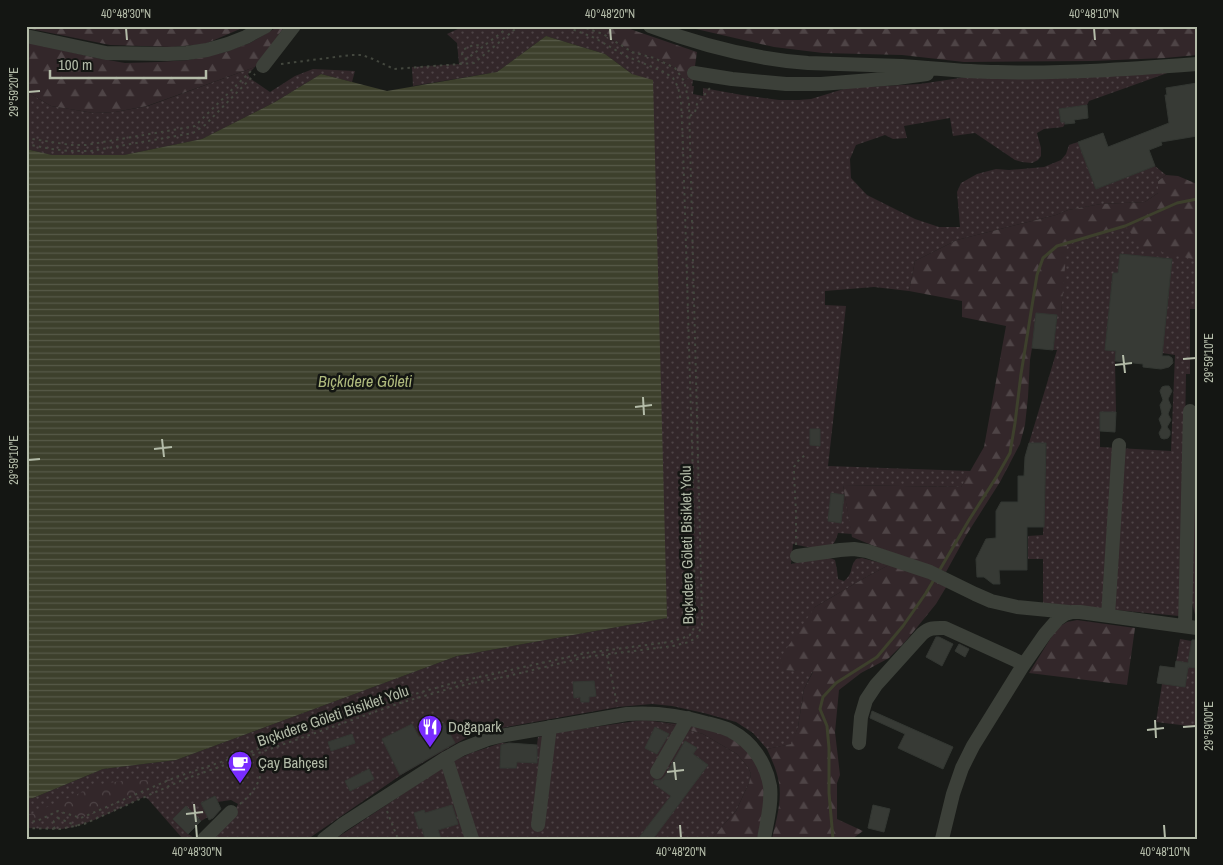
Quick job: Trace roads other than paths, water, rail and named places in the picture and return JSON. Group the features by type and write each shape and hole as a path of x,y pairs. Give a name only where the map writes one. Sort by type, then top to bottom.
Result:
{"street":[{"path":"26,36 106,53 167,54 207,50 228,44 266,26"},
{"path":"259,67 294,26"},
{"path":"650,26 741,54 807,62 1034,73 1197,64"},
{"path":"694,73 786,84 821,84 897,78 952,70"},
{"path":"797,556 854,549 867,551 937,575 991,601 1017,607 1080,612 1191,627 1190,411"},
{"path":"1108,616 1119,445"},
{"path":"942,839 953,794 972,746 1045,634 1058,620 1069,612"},
{"path":"859,743 861,718 866,700 876,685 927,629 945,628 1024,664"},
{"path":"324,839 462,748 488,739 645,712 688,718 720,727 731,731 756,752 763,763 770,785 770,808 764,839"},
{"path":"657,772 688,718"},
{"path":"538,824 550,727"},
{"path":"446,758 472,839"},
{"path":"204,839 231,812"}],"water":[{"name":"Bıçkıdere Göleti","path":"546,36 605,54 632,74 653,80 667,618 457,656 176,760 103,769 33,798 26,799 26,149 52,155 124,155 202,139 275,102 321,74 387,91 497,72"}],"waterway":[{"path":"939,571 1010,453 1037,275 1043,258 1057,246 1125,226 1177,203 1197,199"},
{"path":"833,839 829,793 827,726 820,709 823,697 836,683 877,657 903,626 935,578"}],"place":[{"name":"Doğapark","path":"430,748"},
{"name":"Çay Bahçesi","path":"240,784"}]}
